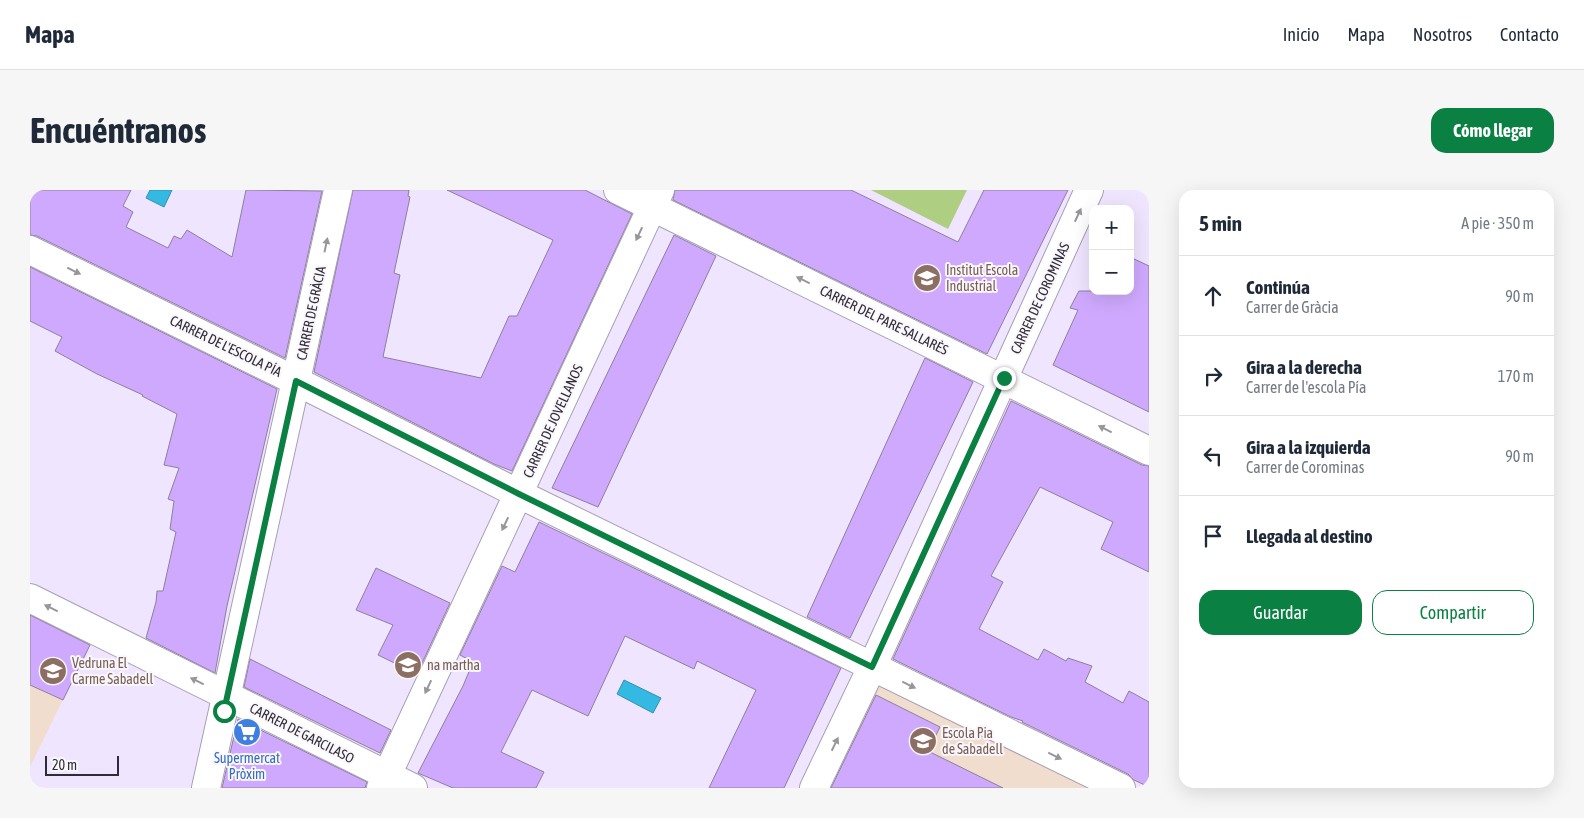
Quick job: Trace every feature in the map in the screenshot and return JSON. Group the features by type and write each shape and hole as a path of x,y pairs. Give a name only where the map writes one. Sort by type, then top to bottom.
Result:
{"street":[{"name":"CARRER DE GRÀCIA","path":"206,788 338,190"},
{"name":"CARRER DEL PARE SALLARÈS","path":"618,190 656,198 1149,451"},
{"name":"CARRER DE COROMINAS","path":"814,788 872,667 1089,190"},
{"name":"CARRER DE JOVELLANOS","path":"384,782 656,198"},
{"name":"CARRER DE L'ESCOLA PÍA","path":"30,250 296,381 519,494 1121,788"},
{"name":"CARRER DE GARCILASO","path":"30,598 227,695 384,782 413,788"}],"shaded area":[{"name":"Vedruna El Carme Sabadell","path":"30,612 91,642 30,767"},
{"name":"Escola Pia de Sabadell","path":"879,684 1089,788 831,788"}],"green space":[{"path":"871,190 967,190 948,229"}],"water":[{"path":"150,190 172,190 164,207 146,198"},
{"path":"624,680 661,698 653,713 617,694"}],"building":[{"path":"30,190 131,190 123,206 133,212 126,227 168,248 174,236 181,239 187,230 232,257 246,190 322,191 285,358 37,236 30,235"},
{"path":"353,190 409,190 408,196 410,197 394,273 400,275 383,357 481,378 509,316 517,316 553,240 447,190 585,190 632,214 512,471 494,464 314,372"},
{"name":"Institut Escola Industrial","path":"675,190 851,190 958,242 984,190 1068,190 987,354 673,200"},
{"path":"674,235 716,256 598,507 552,488"},
{"path":"1134,259 1149,266 1149,412 1053,365 1078,310 1070,308 1079,291 1089,291 1089,295 1134,295"},
{"path":"30,267 277,389 227,606 215,673 146,638 156,602 157,591 163,591 176,532 170,529 174,501 168,499 179,468 164,465 177,414 55,351 62,337 30,321"},
{"path":"925,358 973,382 850,638 807,617"},
{"path":"1011,401 1142,465 1149,466 1149,572 1101,549 1113,522 1040,487 991,576 1003,582 979,629 1038,660 1044,649 1066,661 1068,658 1092,666 1085,682 1123,703 1129,691 1149,702 1149,787 1134,780 1128,774 1023,721 1011,717 893,659"},
{"path":"539,522 841,668 784,788 709,788 756,690 697,661 694,669 625,636 588,716 532,690 501,752 544,772 536,788 453,788 418,773 463,686 473,662 460,655 502,566 515,572"},
{"path":"376,568 450,603 417,674 378,655 393,625 356,610"},
{"name":"Vedruna El Carme Sabadell","path":"30,615 90,645 63,700 30,685"},
{"path":"250,659 391,730 380,753 244,687"},
{"path":"876,695 940,727 928,751 1003,788 831,788"},
{"path":"238,719 367,782 365,788 222,788"}],"place":[{"name":"Institut Escola Industrial","path":"927,278"},
{"name":"na martha","path":"408,665"},
{"name":"Vedruna El Carme Sabadell","path":"53,671"},
{"name":"Supermercat Pròxim","path":"247,732"},
{"name":"Escola Pia de Sabadell","path":"923,741"}],"route":[{"path":"224,711 296,381 519,494 872,667 1004,378"}]}
